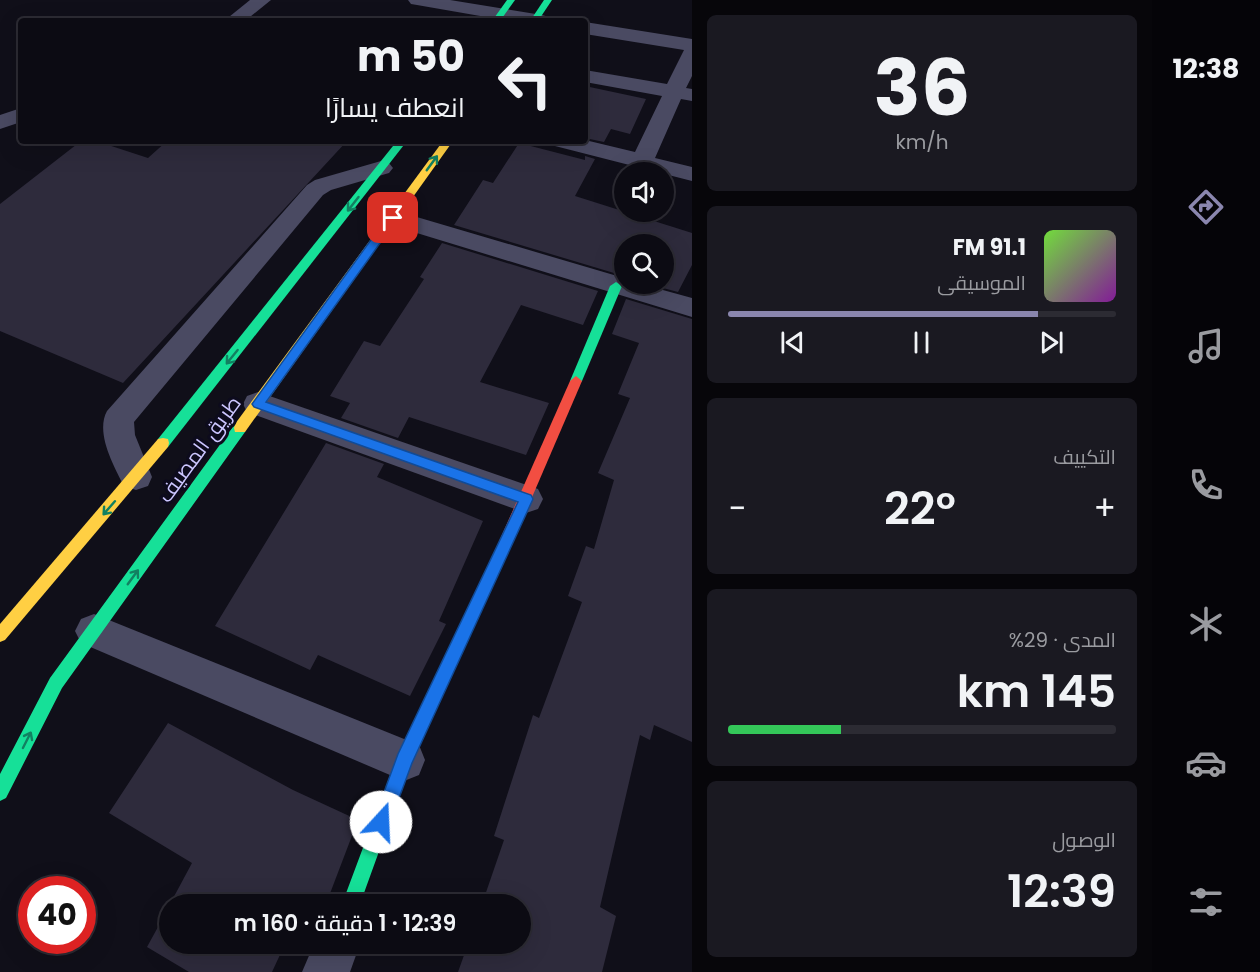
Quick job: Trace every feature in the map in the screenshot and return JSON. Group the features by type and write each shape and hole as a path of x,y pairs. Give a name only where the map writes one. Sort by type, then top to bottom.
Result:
{"main road":[{"path":"539,18 548,0"},
{"name":"طريق المصيف","path":"0,635 136,477 400,144"},
{"name":"طريق المصيف","path":"0,792 56,683 446,144"},
{"path":"355,894 404,760 526,499 614,290"}],"street":[{"path":"237,18 262,0"},
{"path":"417,0 503,12 526,18"},
{"path":"588,28 692,45"},
{"path":"642,161 683,94 692,53"},
{"path":"588,77 683,94"},
{"path":"0,122 18,116"},
{"path":"575,144 692,174"},
{"path":"136,477 118,435 118,418 315,190 323,185 381,168"},
{"path":"393,218 614,284"},
{"path":"646,294 692,308"},
{"path":"258,404 526,499"},
{"path":"94,631 404,760"},
{"path":"326,972 333,954"}],"building":[{"path":"588,87 646,99 630,134 611,129 604,142 588,139"},
{"path":"77,144 105,144 148,158 164,144 344,144 123,383 0,331 0,204"},
{"path":"518,144 585,160 585,156 595,159 575,196 614,208 614,222 657,222 692,233 692,265 678,292 674,291 674,234 614,234 614,273 454,225 483,180 493,183"},
{"path":"442,243 598,291 583,325 521,305 480,382 549,403 526,455 409,417 398,438 341,418 350,403 330,396 364,341 380,346 424,279 420,277"},
{"path":"626,299 692,319 692,742 654,725 650,740 640,735 600,907 616,916 602,972 458,972 464,954 531,954 531,894 485,894 504,840 494,836 533,715 539,718 582,602 568,596 586,546 594,549 614,480 598,473 630,398 618,394 639,343 612,334"},
{"path":"326,443 384,464 377,477 483,521 439,621 446,624 410,696 318,655 310,670 215,626"},
{"path":"168,723 293,790 358,820 330,894 175,894 192,863 109,813"},
{"path":"159,925 159,954 280,954 272,972 189,972 147,947"}],"traffic: fast":[{"path":"498,18 511,0"},
{"path":"536,18 548,0"},
{"path":"163,443 400,144"},
{"path":"576,381 614,291"},
{"path":"0,792 56,683 240,428"},
{"path":"355,894 404,760 501,553"}],"traffic: slow":[{"path":"240,428 446,144"},
{"path":"0,635 163,443"}],"traffic: jam":[{"path":"501,553 576,381"}],"route":[{"path":"381,822 404,760 526,499 258,404 393,218"}]}
